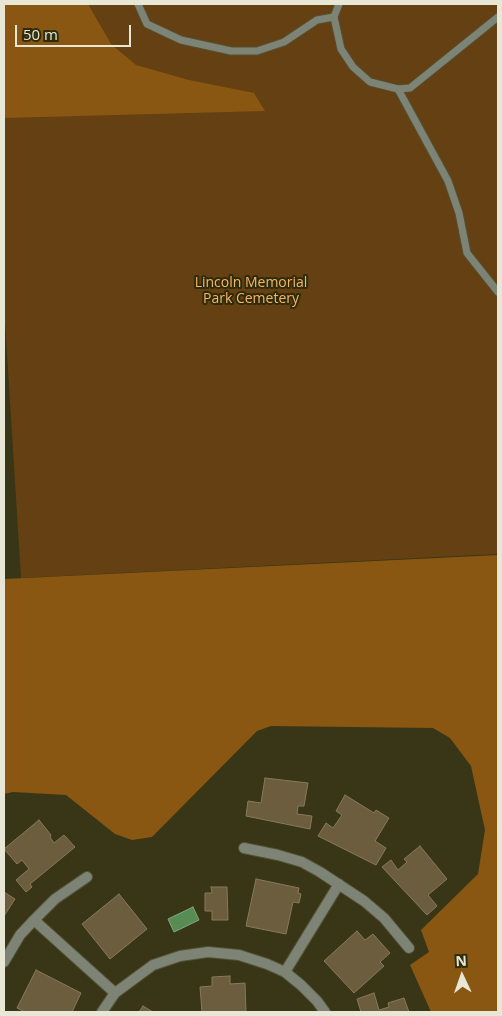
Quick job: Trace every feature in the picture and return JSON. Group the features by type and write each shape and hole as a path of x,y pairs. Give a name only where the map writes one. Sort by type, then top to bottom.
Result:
{"street":[{"path":"244,848 302,862 339,884 364,901 384,918 409,948"},
{"path":"4,962 20,936 34,920 55,899 87,877"},
{"path":"285,972 339,884"},
{"path":"34,920 115,993"},
{"path":"102,1012 115,993 153,965 180,956 208,952 239,955 285,972 317,1001 325,1012"}],"lane":[{"path":"138,4 147,24 181,40 231,51 257,51 284,42 317,20 334,18"},
{"path":"339,4 334,18 341,50 353,68 370,82 398,89 410,88 498,17"},
{"path":"398,89 448,181 459,212 467,253 498,292"}],"green space":[{"name":"Lincoln Memorial Park Cemetery","path":"4,4 498,4 498,554 21,578 4,306"}],"shaded area":[{"path":"4,4 88,4 111,44 136,65 189,80 254,93 265,111 4,118"},
{"path":"498,555 498,1012 431,1012 410,965 429,952 421,930 478,874 485,830 471,766 450,738 433,728 271,726 257,731 152,837 132,840 115,834 66,795 13,792 4,794 4,579"},
{"path":"193,907 199,920 174,932 168,919"}],"building":[{"path":"265,778 308,783 304,806 298,806 297,814 312,816 310,829 246,816 248,801 261,803"},
{"path":"345,795 374,813 376,810 389,818 375,841 386,848 376,865 318,836 326,823 333,828 342,815 336,811"},
{"path":"39,820 51,835 50,837 54,843 64,835 75,847 30,884 32,887 26,892 16,880 29,869 22,860 17,864 4,849"},
{"path":"420,846 447,879 428,895 437,906 427,915 382,867 391,860 398,870 407,862 404,859"},
{"path":"256,879 299,888 298,893 301,894 299,903 293,902 286,934 246,926"},
{"path":"211,887 227,887 228,920 212,920 212,911 205,911 205,893 212,893"},
{"path":"4,892 15,899 4,916"},
{"path":"119,894 147,929 110,959 82,924"},
{"path":"357,931 365,940 373,934 390,953 380,962 384,966 354,993 324,961"},
{"path":"36,970 81,993 72,1012 25,1012 17,1008"},
{"path":"230,976 230,984 245,983 246,1012 202,1012 200,987 212,986 212,977"},
{"path":"374,993 379,1010 389,1007 388,1003 404,998 409,1012 361,1012 357,999"},
{"path":"143,1006 153,1012 139,1012"}]}
